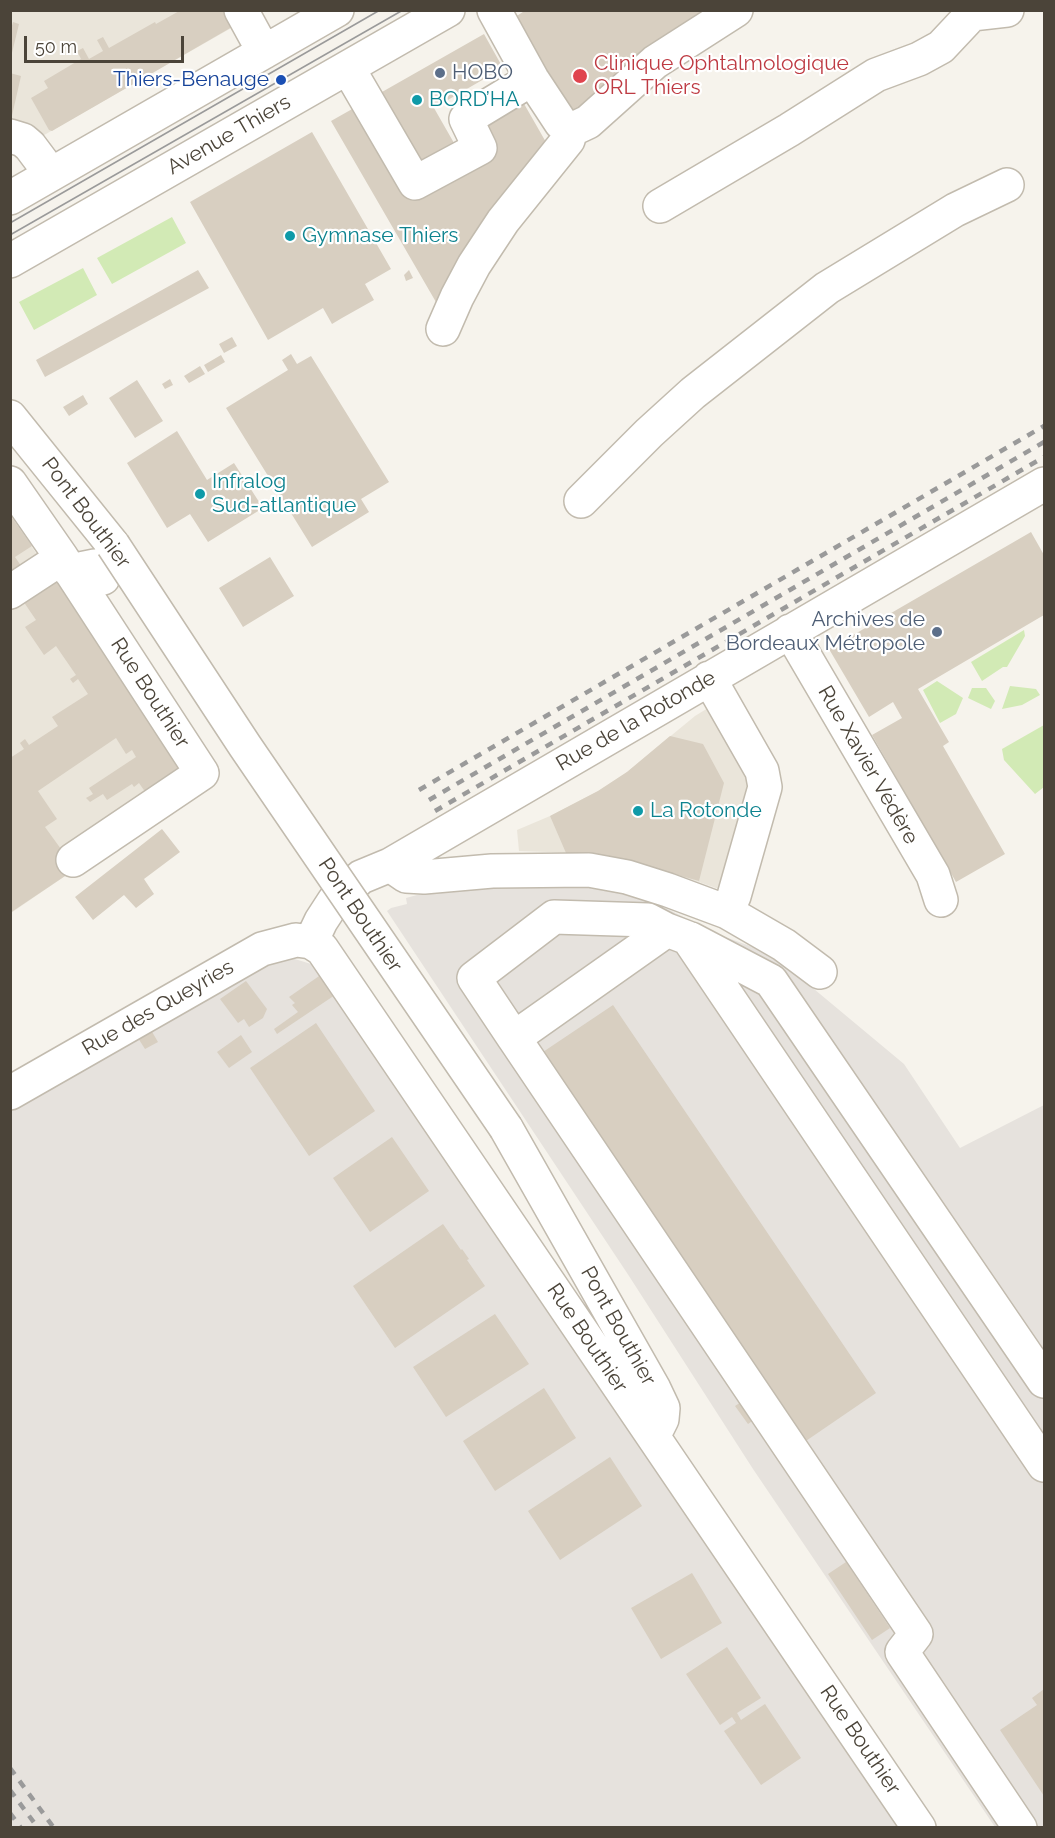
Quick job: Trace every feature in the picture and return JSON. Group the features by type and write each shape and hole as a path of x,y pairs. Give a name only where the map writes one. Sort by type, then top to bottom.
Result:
{"street":[{"path":"241,10 264,52"},
{"path":"10,198 337,10"},
{"name":"Avenue Thiers","path":"10,261 448,10"},
{"path":"494,10 532,79 561,123 571,130"},
{"path":"443,329 474,265 504,220 562,148 571,130 588,122 655,62 736,10"},
{"path":"660,206 789,130 876,75 920,60 941,47 972,12 1007,10"},
{"path":"348,68 416,183 480,148 466,119 532,79"},
{"path":"10,136 30,146 51,174"},
{"path":"581,501 693,393 827,288 956,210 1007,184"},
{"name":"Pont Bouthier","path":"10,417 113,545 245,746 506,1128 654,1389 663,1408 662,1419 658,1427 651,1431"},
{"name":"Rue Bouthier","path":"10,483 66,564 202,773 73,860"},
{"name":"Rue de la Rotonde","path":"311,942 334,901 361,877 390,865 1044,484"},
{"path":"10,592 66,564 95,566 103,578"},
{"name":"Rue Xavier Védère","path":"790,631 933,875 941,900"},
{"path":"709,678 762,771 765,787 734,896 727,912"},
{"path":"390,865 406,876 424,878 492,871 589,870 627,877 727,912 784,945 820,972"},
{"path":"1020,1827 902,1652 916,1634 474,978 554,917 648,920 771,981 1044,1381"},
{"path":"514,1038 678,934"},
{"path":"678,934 1044,1465"},
{"name":"Rue des Queyries","path":"10,1093 262,949 296,940 311,942"},
{"name":"Rue Bouthier","path":"311,942 322,949 331,961 919,1827"}],"shaded area":[{"path":"11,11 261,11 11,154"},
{"path":"10,515 187,774 71,872 11,913"},
{"name":"La Rotonde","path":"708,708 749,778 719,889 661,869 578,853 519,851 517,830 598,791 627,772"},
{"path":"493,885 583,886 636,893 717,934 772,954 904,1064 960,1148 1044,1105 1044,1827 995,1827 753,1469 629,1276 387,911 407,904 406,898 417,895"},
{"path":"262,949 321,967 908,1827 11,1827 10,1098"}],"green space":[{"path":"172,217 186,243 112,284 97,258"},
{"path":"83,268 97,295 34,330 19,302"},
{"path":"1024,630 1025,636 1007,667 1003,667 982,681 971,662"},
{"path":"937,681 963,698 956,714 940,723 923,690"},
{"path":"1010,686 1036,689 1040,695 1022,705 1002,709"},
{"path":"972,688 986,688 995,701 991,709 968,698"},
{"path":"1044,725 1044,787 1035,794 1004,760 1002,749"}],"building":[{"path":"181,10 222,10 232,27 52,131 49,130 31,98 48,88 44,81 81,59 77,51 83,48 89,59 103,51 97,40 103,37 109,48"},
{"name":"Clinique Ophtalmologique ORL Thiers","path":"526,10 708,10 634,59 594,93 570,120 512,19"},
{"path":"13,22 19,24 11,57 10,32"},
{"name":"BORD’HA","path":"484,34 503,68 434,108 454,143 422,161 382,92"},
{"path":"10,73 21,76 11,120 10,120"},
{"path":"519,95 547,144 440,309 331,121 354,108 412,198 495,157 478,119"},
{"name":"Gymnase Thiers","path":"312,132 391,269 365,284 374,300 332,324 323,308 268,340 190,202"},
{"path":"198,270 209,288 45,377 36,360"},
{"path":"409,270 413,278 406,281 404,275"},
{"path":"232,337 237,346 224,353 219,344"},
{"path":"291,354 297,364 311,356 389,482 361,499 369,512 312,547 226,408 288,370 282,360"},
{"path":"221,355 225,362 208,372 204,365"},
{"path":"200,366 205,374 189,383 184,376"},
{"path":"170,379 173,385 165,389 162,384"},
{"path":"137,380 163,421 135,438 109,398"},
{"path":"83,395 88,404 69,416 63,407"},
{"name":"Infralog Sud-atlantique","path":"177,431 207,480 234,463 263,508 208,542 190,514 167,528 127,463"},
{"path":"10,515 32,546 15,557 26,573 10,584"},
{"name":"Archives de Bordeaux Métropole","path":"1031,532 1044,555 1044,615 918,689 949,742 943,746 1005,854 956,882 872,735 902,718 893,702 869,717 829,649"},
{"path":"270,557 294,596 243,627 219,588"},
{"path":"51,573 185,772 148,796 139,783 134,787 132,784 107,800 103,794 90,802 86,798 93,794 89,788 136,757 132,750 126,754 116,738 38,791 57,819 45,827 66,856 71,872 10,913 10,758 24,749 20,743 25,739 29,745 58,726 52,717 88,694 78,679 73,683 70,679 76,675 56,646 44,655 25,627 36,620 19,595"},
{"name":"La Rotonde","path":"670,736 703,744 724,783 699,881 631,862 566,853 550,816 598,791 627,772"},
{"path":"162,829 180,852 144,879 154,894 136,908 124,895 93,920 75,897"},
{"path":"322,974 335,995 277,1034 274,1029 298,1012 292,1005 295,1003 289,997"},
{"path":"246,981 267,1009 263,1018 249,1027 244,1019 238,1023 220,999"},
{"path":"613,1005 876,1393 800,1445 537,1056"},
{"path":"316,1023 375,1111 309,1156 250,1068"},
{"path":"151,1030 158,1042 145,1049 138,1038"},
{"path":"241,1035 252,1052 229,1068 217,1052"},
{"path":"392,1137 429,1191 370,1232 333,1178"},
{"path":"443,1224 469,1259 467,1260 485,1286 395,1348 353,1286"},
{"path":"495,1314 529,1364 446,1417 413,1367"},
{"path":"544,1388 576,1438 495,1491 463,1441"},
{"path":"746,1399 758,1417 748,1424 735,1406"},
{"path":"610,1457 642,1506 560,1560 528,1511"},
{"path":"846,1562 890,1628 872,1640 828,1574"},
{"path":"692,1573 722,1623 661,1659 631,1608"},
{"path":"727,1647 761,1698 737,1713 741,1720 765,1704 801,1758 761,1785 724,1731 736,1723 732,1717 720,1725 686,1674"},
{"path":"1044,1689 1044,1796 1000,1730 1037,1705 1032,1698"}],"tram line":[{"path":"10,223 380,10"},
{"path":"10,235 403,10"}],"railway":[{"path":"419,790 1044,426"},
{"path":"429,800 1044,442"},
{"path":"435,811 1044,457"},
{"path":"10,1768 54,1828"},
{"path":"10,1790 38,1828"},
{"path":"10,1813 21,1828"}],"place":[{"name":"HOBO","path":"440,73"},
{"name":"Clinique Ophtalmologique ORL Thiers","path":"580,76"},
{"name":"Thiers-Benauge","path":"281,80"},
{"name":"BORD’HA","path":"417,100"},
{"name":"Gymnase Thiers","path":"290,236"},
{"name":"Infralog Sud-atlantique","path":"200,494"},
{"name":"Archives de Bordeaux Métropole","path":"937,632"},
{"name":"La Rotonde","path":"638,811"}]}
